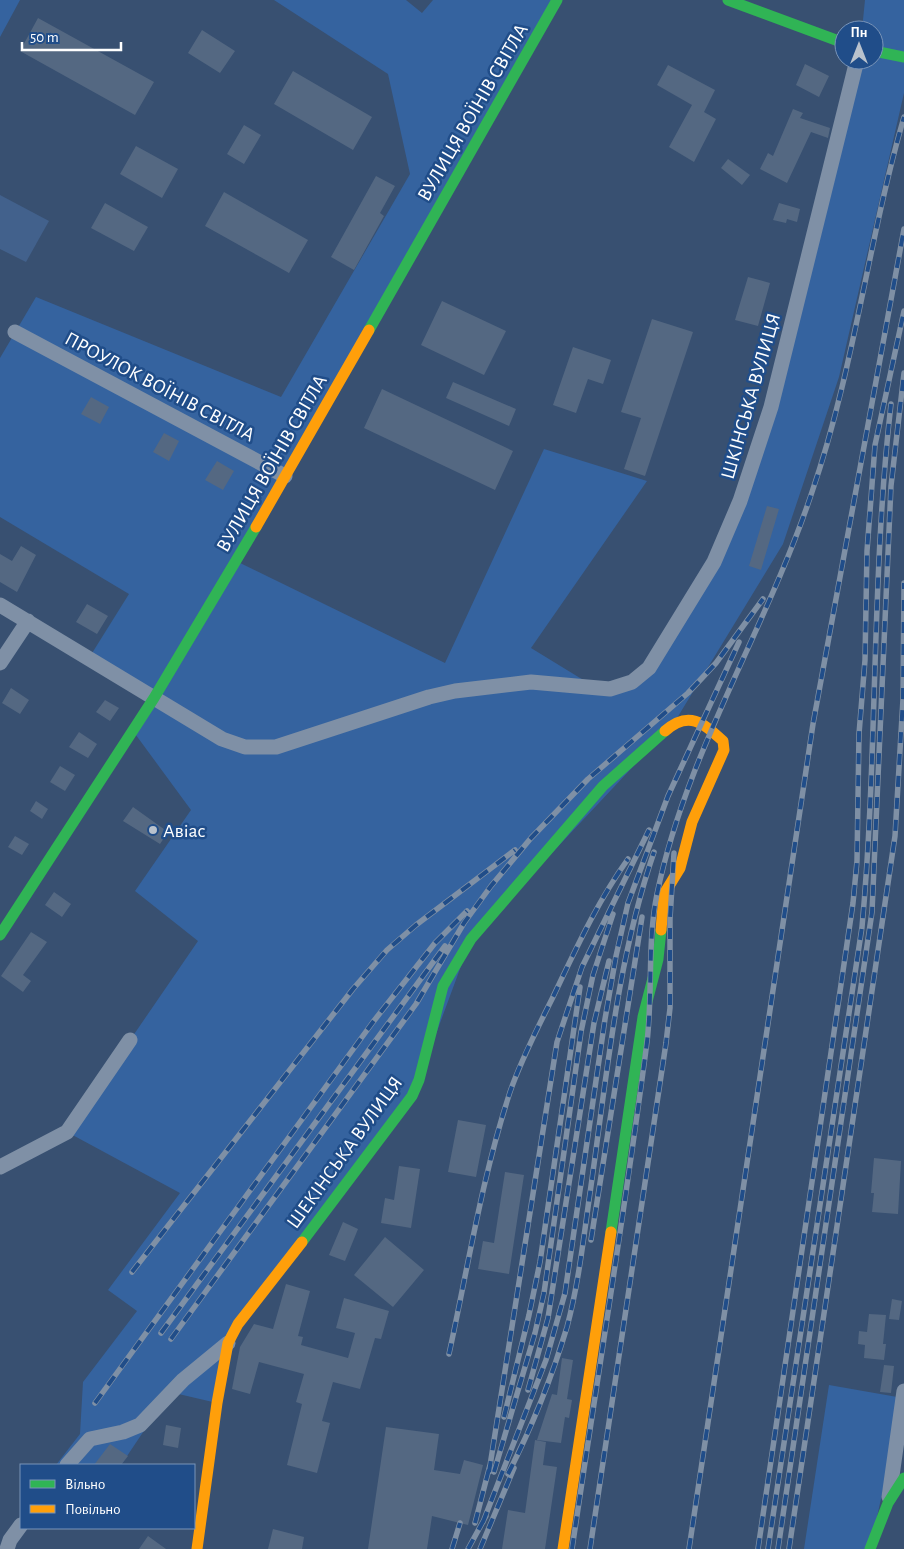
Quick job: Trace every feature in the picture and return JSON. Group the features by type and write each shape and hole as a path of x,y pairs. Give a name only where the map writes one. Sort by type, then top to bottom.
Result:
{"street":[{"name":"ВУЛИЦЯ ВОЇНІВ СВІТЛА","path":"0,935 154,698 285,476 557,0"},
{"path":"728,0 834,39"},
{"path":"884,54 904,57"},
{"name":"ШКІНСЬКА ВУЛИЦЯ","path":"0,605 222,739 245,747 266,748 290,745 429,697 455,691 531,682 559,683 598,689 610,689 627,684 641,675 655,661 714,562 740,501 775,390 855,70"},
{"name":"ПРОУЛОК ВОЇНІВ СВІТЛА","path":"16,332 285,476"},
{"path":"0,664 28,621"},
{"name":"ШЕКІНСЬКА ВУЛИЦЯ","path":"197,1549 216,1403 228,1344 242,1318 385,1134 412,1096 419,1080 444,986 471,938 603,786 674,723 688,718 696,719 723,741 724,750 691,825 682,867 664,894 658,959 642,1017 563,1549"},
{"path":"0,1168 67,1132 130,1040"},
{"path":"68,1464 90,1439 123,1432 140,1425 183,1380 228,1344"},
{"path":"888,1503 904,1391"},
{"path":"870,1549 888,1503 904,1478"},
{"path":"7,1549 10,1540 20,1526"}],"shaded area":[{"path":"0,0 20,0 0,37"},
{"path":"274,0 406,0 422,13 433,0 557,0 236,561 445,663 544,449 647,481 531,648 598,689 649,668 740,501 854,70 884,70 884,20 863,20 865,0 904,0 904,93 839,377 783,544 674,723 471,939 419,1080 242,1318 217,1403 170,1392 122,1464 57,1464 80,1434 83,1382 137,1311 108,1290 180,1193 67,1132 198,941 135,891 191,810 133,731 153,697 89,658 129,594 0,517 0,358 36,297 281,397 410,174 388,74"},
{"path":"0,195 49,221 26,262 0,249"},
{"path":"829,1385 903,1398 870,1549 804,1549"}],"building":[{"path":"38,18 154,82 135,115 20,51"},
{"path":"202,30 235,51 220,73 188,53"},
{"path":"805,64 829,76 819,97 796,85"},
{"path":"668,65 715,90 704,112 716,119 694,162 669,147 692,105 657,85"},
{"path":"293,71 372,117 353,150 274,104"},
{"path":"793,109 803,113 800,118 830,128 828,138 811,132 787,183 760,169 768,153 773,156"},
{"path":"244,125 261,135 244,164 227,154"},
{"path":"136,146 178,169 162,198 120,174"},
{"path":"728,159 750,175 742,185 721,168"},
{"path":"376,176 395,186 380,213 384,216 354,270 331,257"},
{"path":"224,192 308,240 289,273 205,226"},
{"path":"105,203 148,227 134,251 91,228"},
{"path":"779,203 800,209 797,222 787,219 786,223 773,220"},
{"path":"748,277 770,283 758,326 735,320"},
{"path":"442,301 506,331 484,375 421,345"},
{"path":"652,319 693,332 645,476 624,469 641,418 621,412"},
{"path":"573,347 611,360 603,384 588,379 576,413 553,405"},
{"path":"453,382 516,409 509,426 446,398"},
{"path":"382,389 513,451 495,490 364,428"},
{"path":"91,397 109,407 100,424 81,414"},
{"path":"164,433 179,441 169,461 153,452"},
{"path":"217,461 234,471 223,490 205,480"},
{"path":"767,506 779,509 761,570 749,566"},
{"path":"21,546 36,555 17,592 0,582 0,554 12,561"},
{"path":"87,604 108,616 97,634 76,622"},
{"path":"11,688 29,700 20,714 2,703"},
{"path":"105,700 119,708 110,721 96,712"},
{"path":"79,732 97,744 88,758 69,747"},
{"path":"60,766 75,775 65,791 50,782"},
{"path":"36,801 48,809 42,819 30,811"},
{"path":"133,807 168,832 160,844 123,821"},
{"path":"15,836 29,844 22,855 8,847"},
{"path":"54,892 71,904 62,917 45,905"},
{"path":"31,932 47,942 23,975 31,981 23,992 1,976"},
{"path":"458,1120 486,1125 476,1177 448,1172"},
{"path":"874,1158 901,1161 898,1214 872,1212 874,1193 871,1193"},
{"path":"399,1166 420,1169 411,1228 381,1223 385,1198 394,1200"},
{"path":"505,1172 524,1175 509,1274 478,1269 483,1241 494,1243"},
{"path":"343,1222 358,1229 345,1261 329,1255"},
{"path":"385,1237 424,1270 393,1307 354,1275"},
{"path":"286,1284 310,1291 298,1336 303,1337 301,1345 348,1358 355,1333 336,1328 344,1298 389,1311 381,1339 375,1338 360,1389 333,1382 322,1421 330,1423 317,1473 287,1465 302,1404 296,1402 304,1374 259,1362 250,1394 232,1389 240,1347 254,1324 273,1329"},
{"path":"892,1299 902,1301 899,1320 889,1319"},
{"path":"869,1314 886,1315 883,1344 886,1344 884,1360 864,1358 865,1345 858,1344 859,1331 867,1332"},
{"path":"562,1358 573,1360 567,1399 572,1400 569,1418 565,1417 561,1443 537,1440 552,1394 557,1395"},
{"path":"884,1365 894,1366 891,1393 880,1392"},
{"path":"166,1425 181,1428 178,1448 163,1445"},
{"path":"386,1427 439,1434 434,1470 460,1474 464,1460 483,1465 468,1525 432,1516 427,1549 368,1549"},
{"path":"535,1440 546,1442 543,1465 557,1467 545,1549 502,1549 508,1510 525,1513"},
{"path":"110,1444 128,1456 122,1464 95,1464"},
{"path":"273,1529 304,1537 302,1549 268,1549"},
{"path":"148,1536 166,1549 139,1549"}],"railway":[{"path":"572,1549 647,1042 652,931 657,894 670,842 687,791 794,543 827,446 850,352 880,211 904,117"},
{"path":"689,1549 813,724 904,229"},
{"path":"758,1549 853,903 857,861 859,734 865,660 867,551 875,445 904,311"},
{"path":"778,1549 872,912 891,486 904,373"},
{"path":"768,1549 862,927 867,862 880,535 891,404"},
{"path":"789,1549 895,836 903,699 904,583"},
{"path":"171,1339 416,1004 464,923 491,886 531,838 588,779 688,693 716,663 763,599"},
{"path":"483,1522 546,1360 565,1293 605,1019 628,903 668,796 739,642"},
{"path":"489,1472 557,1042 582,967 649,830"},
{"path":"132,1272 353,989 387,950 416,925 515,850"},
{"path":"508,1474 548,1383 571,1312 580,1264 621,980 641,894 654,852"},
{"path":"590,1549 666,1043 670,1008 670,919 674,853"},
{"path":"449,1354 483,1189 510,1092 519,1068 587,927 606,892 628,859"},
{"path":"95,1403 373,1022 435,943 467,911"},
{"path":"494,1472 535,1333 544,1293 581,1032 593,975 613,914"},
{"path":"591,1240 642,917"},
{"path":"161,1333 445,946"},
{"path":"528,1390 548,1318 594,1023 609,961"},
{"path":"504,1417 540,1262 580,987"},
{"path":"475,1523 490,1465"},
{"path":"480,1549 514,1468"},
{"path":"468,1549 486,1516"},
{"path":"452,1549 460,1523"}],"traffic: fast":[{"path":"369,330 557,0"},
{"path":"728,0 834,39"},
{"path":"884,53 904,57"},
{"path":"0,935 154,698 256,527"},
{"path":"302,1242 412,1096 419,1080 443,986 471,939 603,786 665,731"},
{"path":"611,1232 643,1017 658,959 661,930"},
{"path":"870,1549 888,1503 904,1478"}],"traffic: slow":[{"path":"256,527 369,330"},
{"path":"661,930 664,894 680,868 692,822 724,750 723,741 696,721 681,721 665,731"},
{"path":"563,1549 611,1232"},
{"path":"197,1549 217,1403 228,1343 238,1324 302,1242"}],"place":[{"name":"Авіас","path":"153,830"}]}
